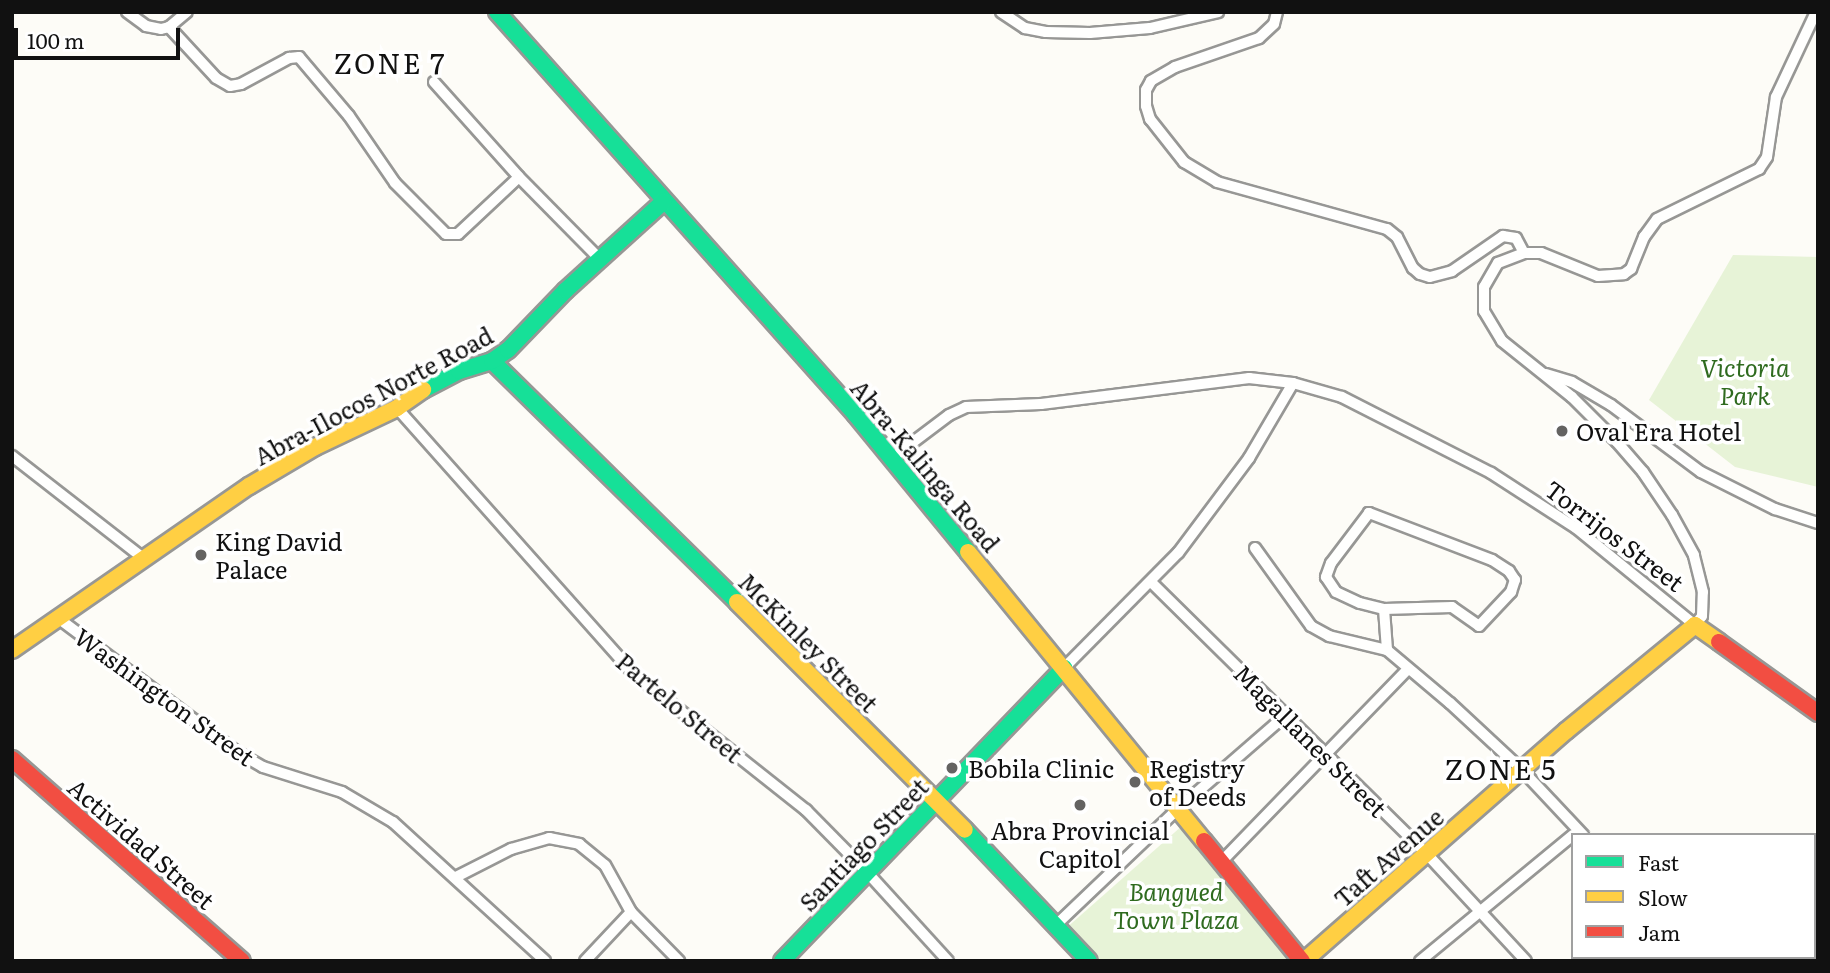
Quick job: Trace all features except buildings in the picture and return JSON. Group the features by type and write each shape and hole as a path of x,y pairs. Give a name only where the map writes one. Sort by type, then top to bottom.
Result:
{"main road":[{"name":"Abra-Kalinga Road","path":"497,12 892,458 1303,961"},
{"name":"Abra-Ilocos Norte Road","path":"12,649 249,486 304,454 397,408 459,371 492,361 508,350 600,259 664,201"},
{"name":"McKinley Street","path":"492,361 1057,924 1089,961"},
{"name":"Torrijos Street","path":"1695,625 1818,713"},
{"name":"Taft Avenue","path":"1303,961 1522,770 1695,625"},
{"name":"Santiago Street","path":"782,961 1064,668"},
{"name":"Actividad Street","path":"12,759 242,961"}],"street":[{"path":"127,12 153,29 169,27 187,12"},
{"path":"1001,12 1025,28 1090,33 1150,28 1218,12"},
{"path":"1277,12 1274,23 1259,38 1175,67 1151,81 1146,90 1146,106 1150,118 1185,162 1217,181 1387,229 1397,237 1413,268 1420,274 1440,276 1452,271 1503,236 1516,238 1524,253"},
{"path":"1695,625 1702,615 1703,592 1693,555 1643,472 1617,442 1502,341 1487,318 1482,300 1490,274 1499,263 1524,253 1541,253 1598,276 1625,274 1631,269 1644,237 1657,219 1759,169 1769,148 1776,97 1816,12"},
{"path":"169,27 216,78 230,86 241,84 289,58 302,59 349,116 395,183 446,234 458,234 519,177"},
{"path":"434,82 519,177 600,259"},
{"path":"1541,373 1572,382 1611,405 1700,472 1774,509 1818,523"},
{"name":"Torrijos Street","path":"892,458 949,415 966,407 1041,404 1249,378 1293,383 1342,397 1491,473 1576,528 1695,625"},
{"path":"1064,668 1178,553 1250,458 1293,383"},
{"name":"Partelo Street","path":"397,408 633,673 731,753 774,782 867,872 948,961"},
{"path":"12,456 143,558"},
{"path":"1369,513 1492,560 1509,571 1515,583 1511,592 1479,626 1452,607 1384,609 1360,603 1336,592 1326,577 1331,563 1369,513"},
{"path":"1255,548 1311,626 1329,636 1387,650 1450,703 1522,770 1576,833"},
{"name":"Magallanes Street","path":"1151,582 1426,853 1526,961"},
{"path":"1384,609 1387,650"},
{"name":"Washington Street","path":"58,618 237,752 263,767 342,792 393,822 545,961"},
{"path":"1221,862 1408,669"},
{"path":"1057,924 1179,808 1286,715"},
{"path":"456,877 511,849 550,838 579,844 605,865 631,912 679,961"},
{"path":"1420,961 1571,839"},
{"path":"585,961 631,912"}],"green space":[{"name":"Victoria Park","path":"1733,255 1818,257 1818,487 1735,467 1649,400"},
{"name":"Bangued Town Plaza","path":"1183,825 1292,959 1094,961 1064,930"}],"traffic: fast":[{"path":"497,12 856,415 968,552"},
{"path":"423,390 459,371 492,361 508,350 566,290 664,201"},
{"path":"492,361 737,602"},
{"path":"782,961 1064,668"},
{"path":"965,830 1089,961"}],"traffic: slow":[{"path":"12,650 249,486 315,447 397,408 423,390"},
{"path":"968,552 1204,841"},
{"path":"737,602 965,830"},
{"path":"1304,961 1566,731 1695,625 1719,642"}],"traffic: jam":[{"path":"1719,642 1818,713"},
{"path":"12,759 242,961"},
{"path":"1204,841 1302,961"}],"place":[{"name":"Oval Era Hotel","path":"1562,431"},
{"name":"King David Palace","path":"201,555"},
{"name":"Bobila Clinic","path":"952,768"},
{"name":"Registry of Deeds","path":"1135,782"},
{"name":"Abra Provincial Capitol","path":"1080,805"}],"district":[{"name":"ZONE 7","path":"390,62"},
{"name":"ZONE 5","path":"1501,768"}]}
